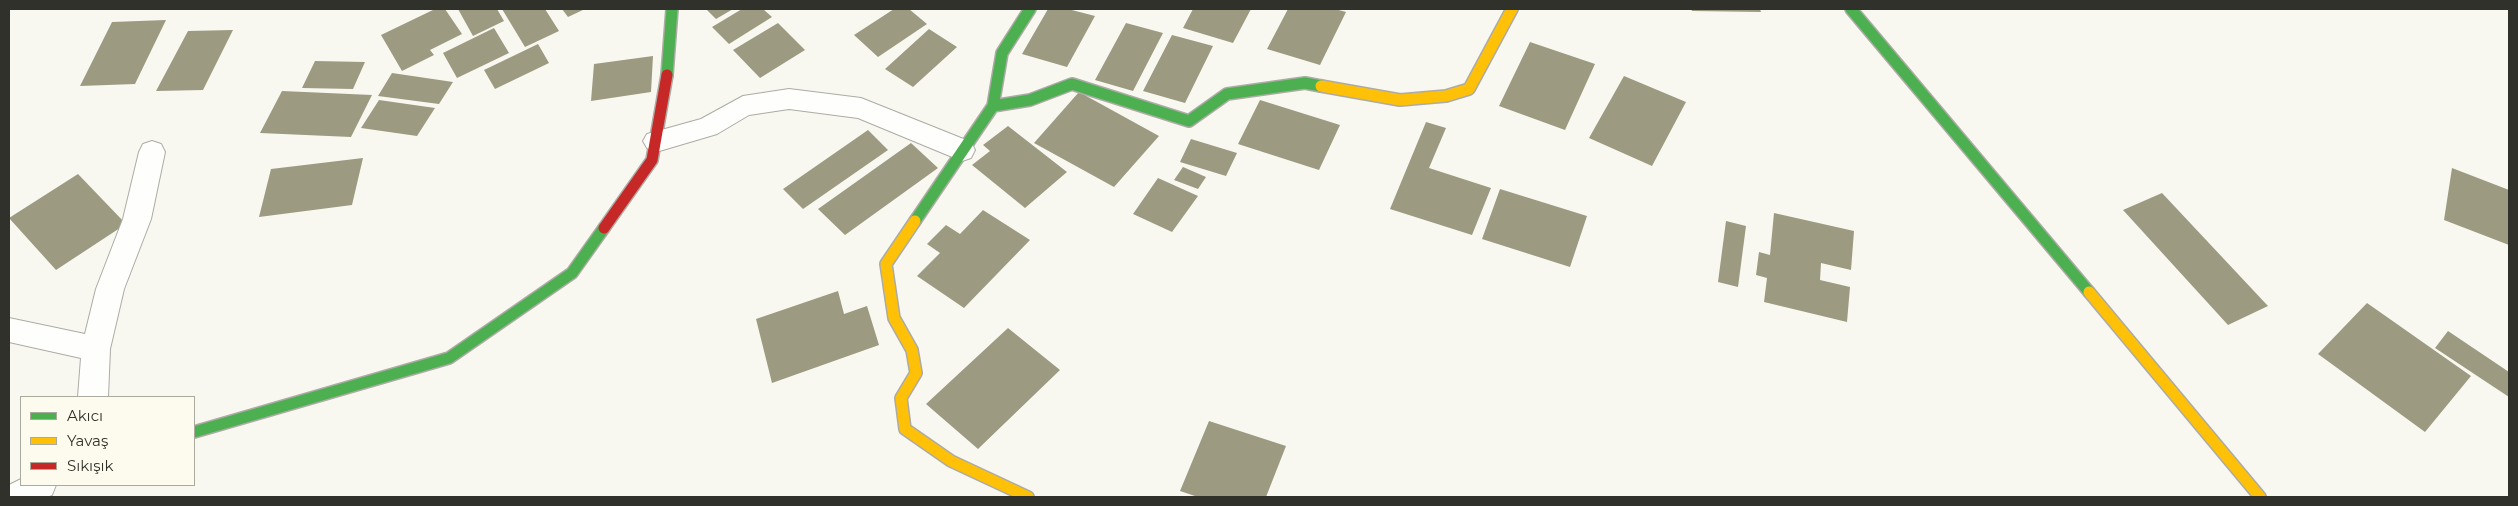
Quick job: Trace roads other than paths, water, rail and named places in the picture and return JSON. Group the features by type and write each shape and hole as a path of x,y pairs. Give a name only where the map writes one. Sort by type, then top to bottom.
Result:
{"street":[{"path":"195,432 449,358 572,273 652,160 668,71 672,9"},
{"path":"1028,497 951,461 905,429 901,398 916,372 912,350 894,318 886,264 993,106 1002,53 1030,9"},
{"path":"993,106 1030,100 1072,84 1189,120 1227,94 1305,83 1400,100 1446,96 1469,89 1512,9"},
{"path":"1851,9 2260,497"},
{"path":"656,141 708,127 743,106 789,99 861,108 962,150"},
{"path":"92,396 96,349 110,288 137,219 152,152"},
{"path":"9,330 96,349"},
{"path":"16,497 39,486"}]}
